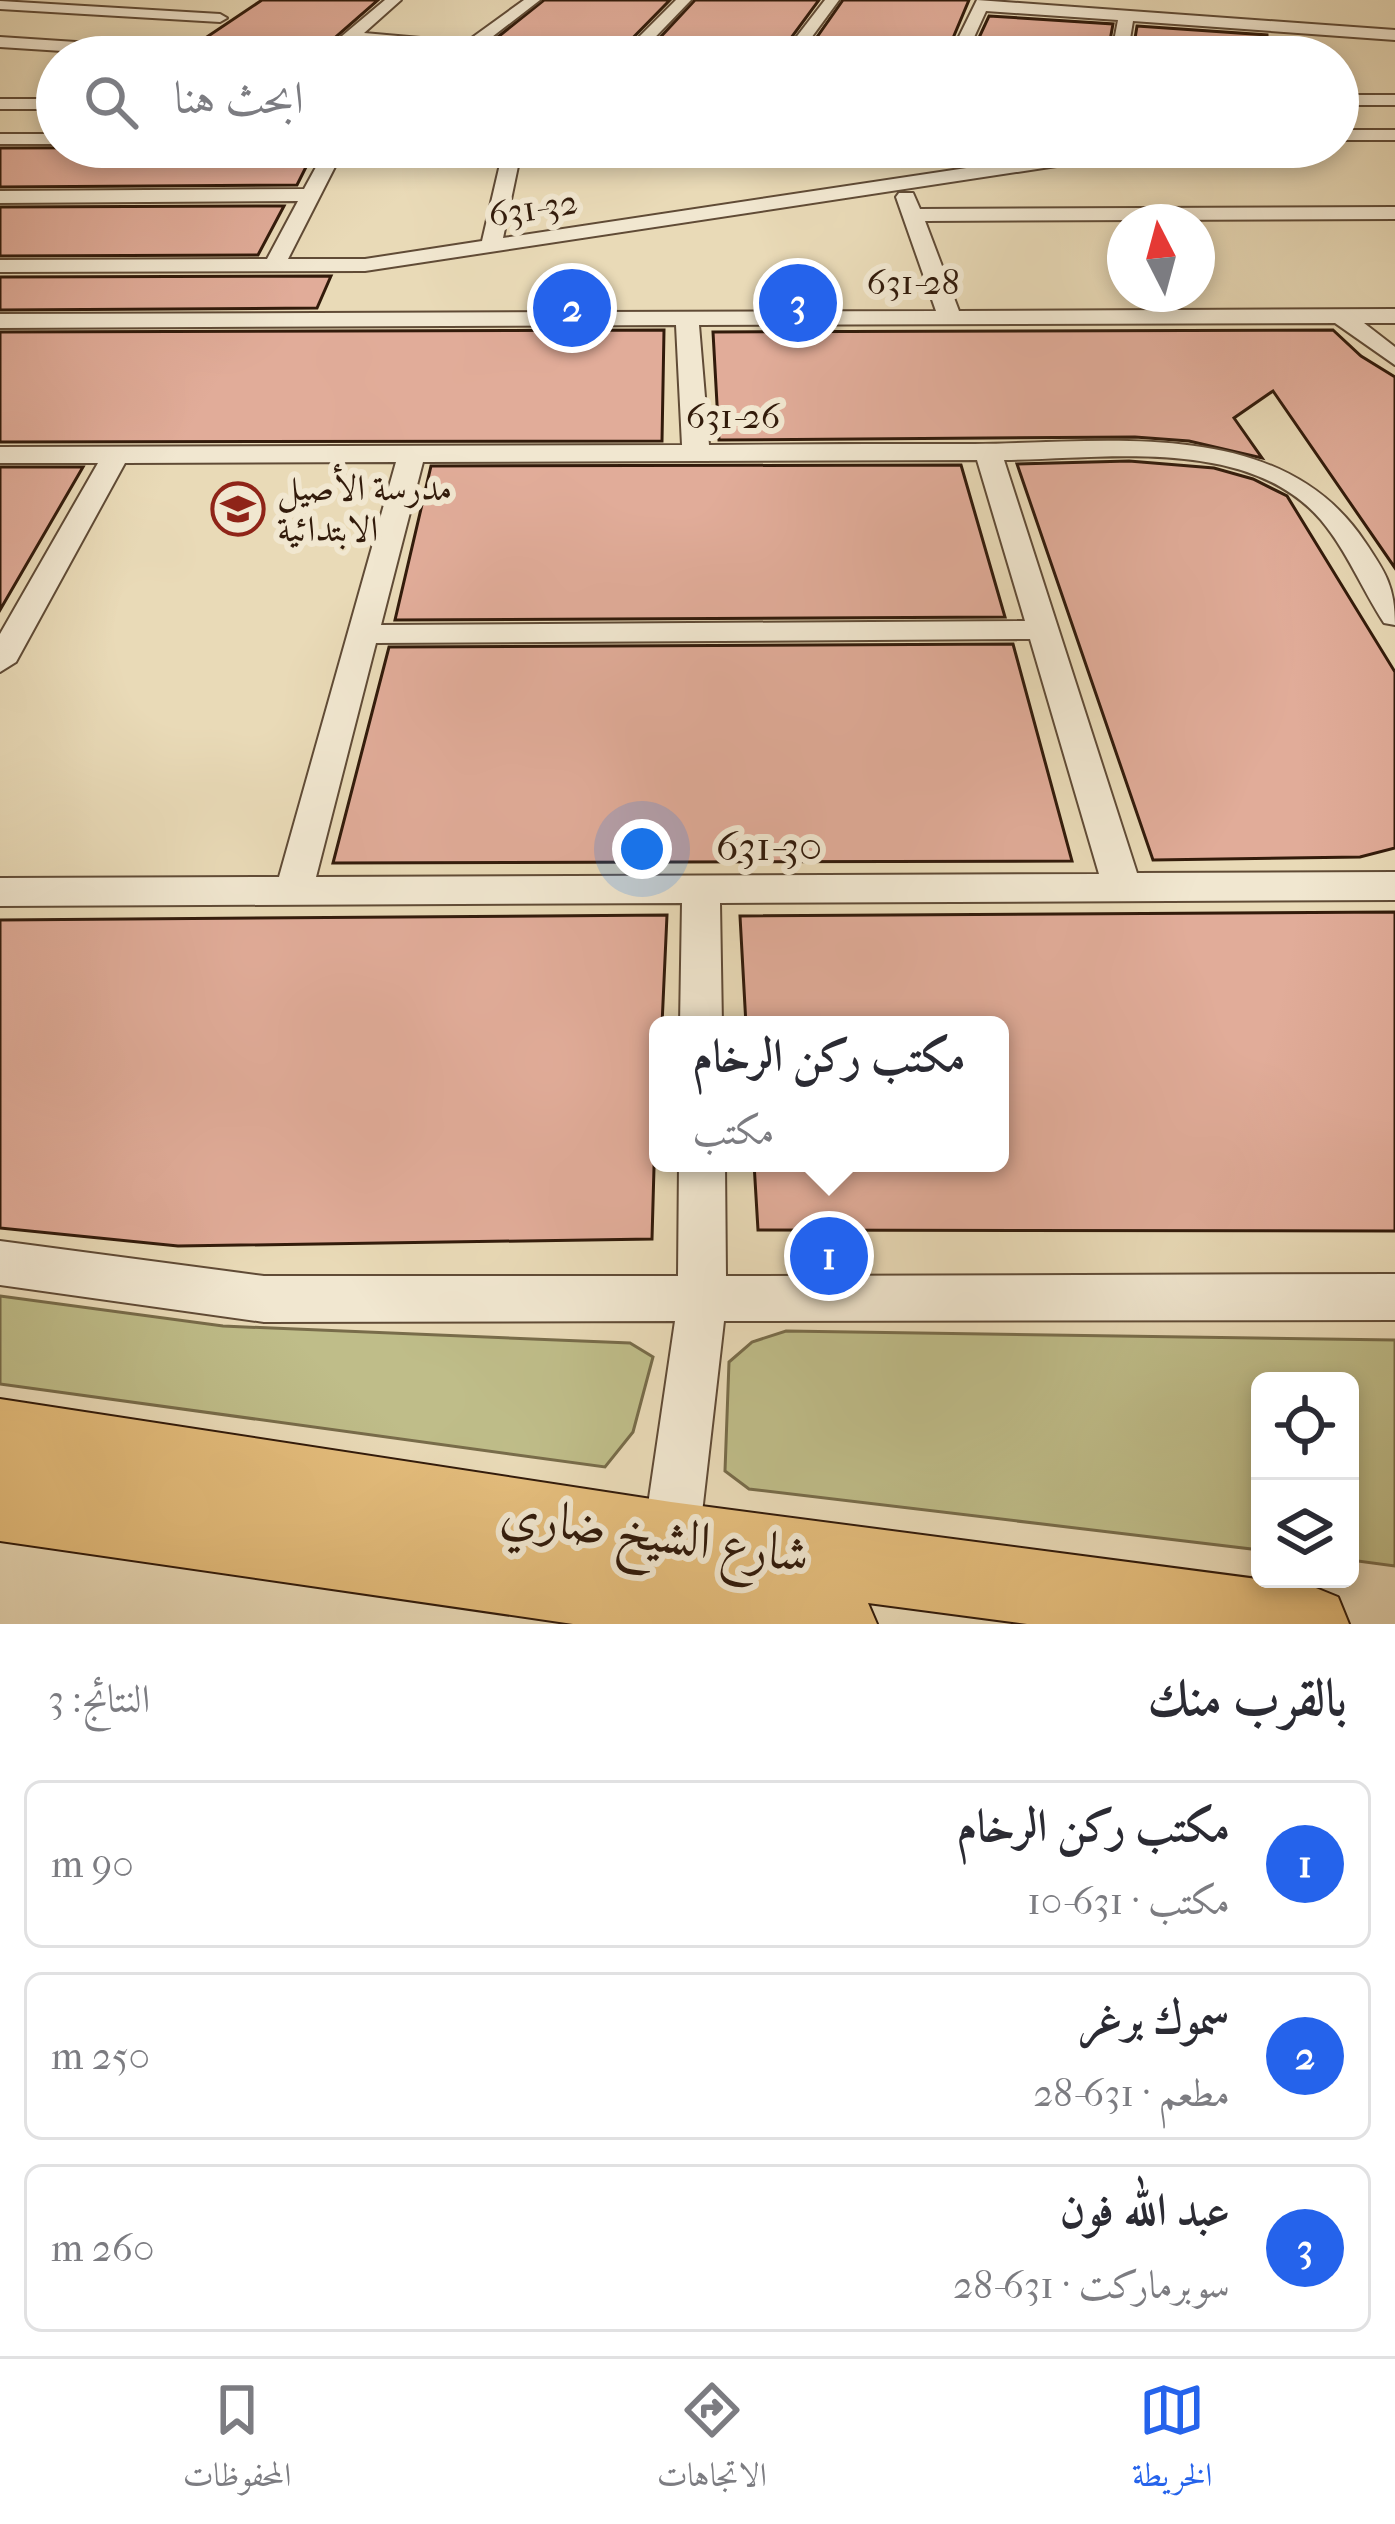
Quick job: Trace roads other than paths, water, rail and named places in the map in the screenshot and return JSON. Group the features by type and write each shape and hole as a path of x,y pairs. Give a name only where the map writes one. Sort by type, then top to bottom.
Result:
{"main road":[{"name":"شارع الشيخ ضاري","path":"0,1434 670,1539 1311,1624"},
{"name":"شارع الشيخ ضاري","path":"0,1505 839,1624"}],"street":[{"path":"107,11 128,0"},
{"path":"350,36 394,0"},
{"path":"484,36 533,0"},
{"path":"648,36 683,0"},
{"path":"805,36 832,0"},
{"path":"967,36 982,3 1285,34 1395,35"},
{"path":"16,4 227,13 202,29"},
{"path":"1123,36 1126,16"},
{"path":"0,42 36,45"},
{"path":"1375,46 1395,47"},
{"path":"1359,100 1395,100"},
{"path":"0,104 36,104"},
{"path":"1359,135 1395,135"},
{"path":"0,139 36,139"},
{"path":"274,265 326,168"},
{"path":"490,248 508,168"},
{"name":"631-32","path":"0,266 274,265 354,293 490,248 1005,168"},
{"path":"900,184 950,318"},
{"path":"0,196 312,195"},
{"path":"915,215 1395,214"},
{"name":"631-28","path":"0,321 354,293 687,319 1395,316"},
{"path":"1341,317 1395,358"},
{"path":"687,319 696,452"},
{"name":"631-26","path":"0,455 1184,451 1271,475 1305,491 1329,512 1395,616"},
{"path":"988,452 1124,889"},
{"path":"294,890 412,453"},
{"path":"5,644 116,455"},
{"path":"363,634 1043,631"},
{"name":"631-30","path":"0,892 1395,886"},
{"path":"701,891 701,1016"},
{"path":"670,1539 702,1302 702,1172"},
{"path":"0,1263 264,1300 1395,1297"}],"place":[{"name":"عبد الله فون","path":"798,303"},
{"name":"سموك برغر","path":"572,308"},
{"name":"مدرسة الأصيل الابتدائية","path":"238,509"},
{"name":"مكتب ركن الرخام","path":"829,1256"}]}
